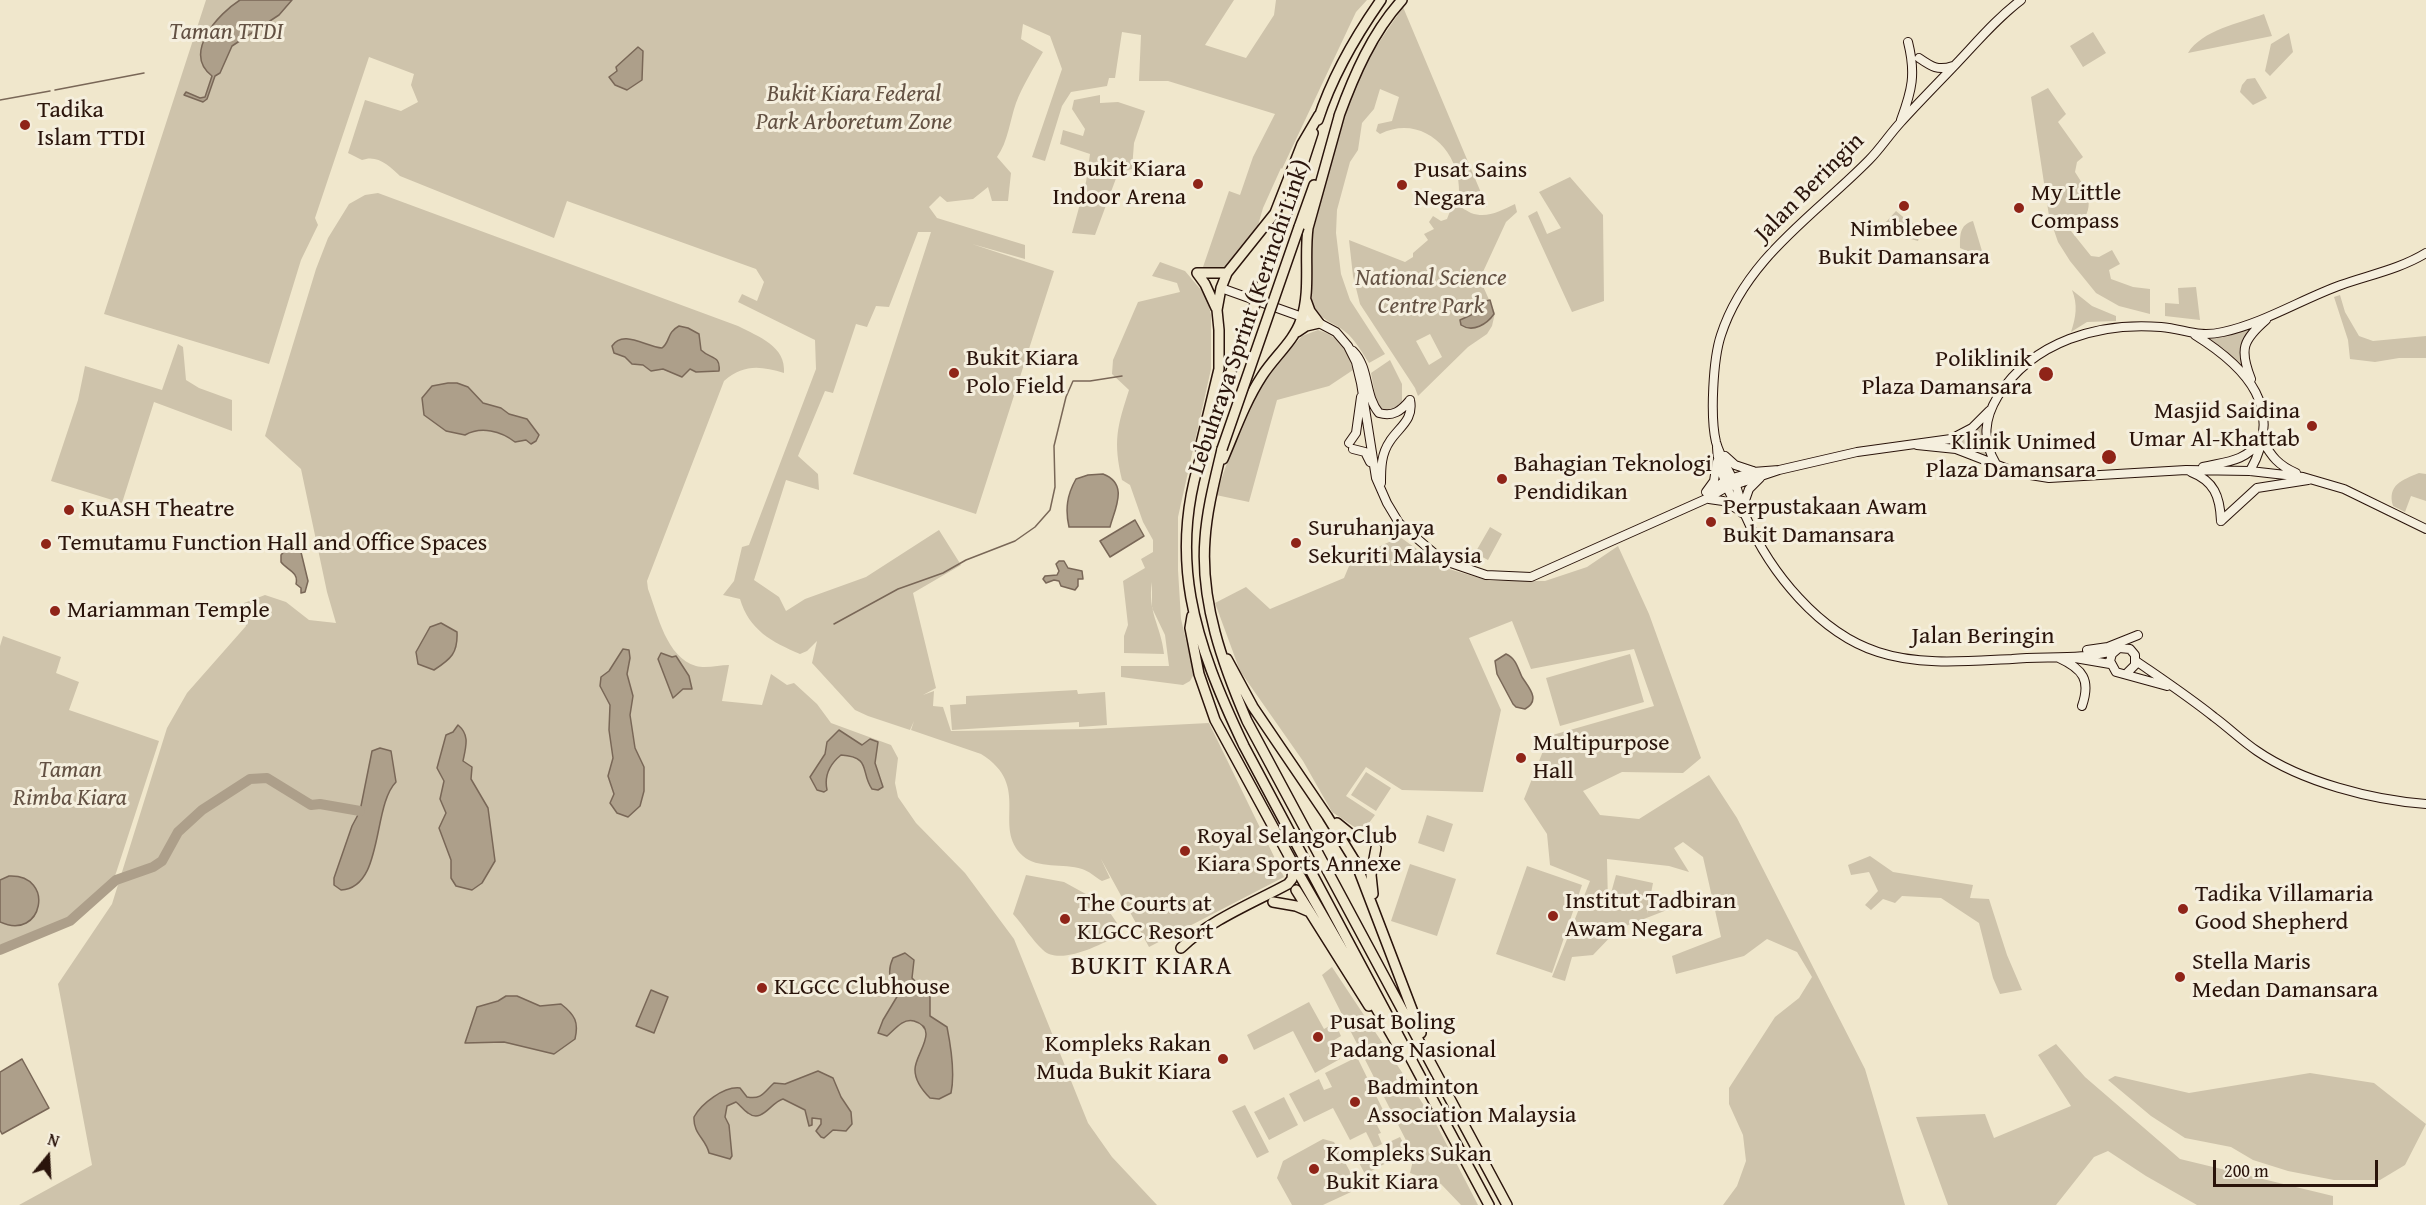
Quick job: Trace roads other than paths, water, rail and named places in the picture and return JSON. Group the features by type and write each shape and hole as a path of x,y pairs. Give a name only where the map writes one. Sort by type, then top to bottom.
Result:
{"highway":[{"name":"Lebuhraya Sprint (Kerinchi Link)","path":"1381,0 1363,25 1336,74 1319,115 1284,222 1200,458 1186,545 1187,578 1192,613 1217,690 1244,746 1490,1205"},
{"name":"Lebuhraya Sprint (Kerinchi Link)","path":"1402,0 1362,59 1340,113 1222,449 1209,501 1205,540 1206,584 1228,677 1247,721 1507,1205"},
{"path":"1297,332 1306,298 1305,245 1308,228 1340,113"},
{"path":"1200,458 1200,441 1219,369 1217,310 1221,288 1227,273 1275,213 1302,144 1319,115"},
{"path":"1217,310 1205,284 1197,273 1227,273"},
{"path":"1209,501 1247,401 1267,368 1297,332 1306,326 1318,323 1310,311 1306,298"},
{"path":"1192,613 1190,628 1193,643 1215,720 1385,1026 1427,1090"},
{"path":"1219,641 1253,707 1328,816 1356,863 1436,1072"},
{"path":"1328,816 1353,836 1369,839"},
{"path":"1374,909 1371,875 1376,848"},
{"path":"1181,948 1221,920 1288,884 1292,879 1293,864"},
{"path":"1296,890 1372,1010 1385,1026"},
{"path":"1273,902 1296,906 1310,912"}],"street":[{"name":"Jalan Beringin","path":"2020,0 2000,17 1899,124 1870,160 1787,236 1756,270 1733,303 1720,338 1713,413 1719,451 1743,512 1779,574 1795,594 1813,612 1840,633 1879,652 1926,661 2068,657 2114,651"},
{"path":"1899,124 1912,90 1914,64 1908,42"},
{"path":"1919,58 1933,68 1943,69 1955,65"},
{"path":"2194,335 2233,330 2340,285 2398,266 2426,253"},
{"path":"1221,288 1318,323 1336,332 1362,361 1371,404 1379,413 1399,412 1410,400 1407,422 1390,441 1383,456 1380,467 1381,488"},
{"path":"2250,471 2261,450 2264,418 2262,405 2252,384 2245,360 2245,344 2253,332 2271,315"},
{"path":"1996,464 1986,443 1986,423 1990,410 2001,391 2025,364 2045,349 2096,330 2118,326 2163,327 2194,335 2231,362 2252,384"},
{"path":"1348,346 1356,362 1376,478"},
{"path":"1354,446 1362,394"},
{"path":"1354,446 1367,454 1376,478 1399,523 1418,542 1442,560 1486,575 1530,577 1695,503 1730,482 1857,452 1951,439 1963,434 1990,410"},
{"path":"2186,470 2240,459 2250,453 2262,440"},
{"path":"2262,440 2273,460 2280,466 2303,477 2344,489 2426,529"},
{"path":"1917,445 1956,449 2018,473 2049,478 2186,470 2250,471 2303,477"},
{"path":"1354,446 1371,448"},
{"path":"1705,498 1714,481 1719,451 1742,468 1760,475"},
{"path":"2186,470 2212,484 2220,504 2221,521 2257,488 2312,480"},
{"path":"1705,498 1723,501 1743,512 1749,489 1760,475"},
{"path":"2056,657 2064,653 2108,647 2138,635"},
{"path":"2127,673 2134,668 2136,661 2134,653 2127,648 2119,648 2110,657 2110,664 2116,672 2127,673 2178,690"},
{"path":"2056,657 2073,665 2081,673 2087,691 2082,706"},
{"name":"Jalan Beringin","path":"2068,657 2110,664"},
{"path":"2136,661 2257,751 2293,771 2370,795 2426,804"}],"waterway":[{"path":"55,90 144,73"},
{"path":"0,100 50,91"},
{"path":"834,624 898,589 943,573 966,560 1015,541 1035,527 1050,510 1055,487 1054,446 1066,397 1073,381 1122,376"},
{"path":"0,950 70,921 116,880 153,867 162,861 178,832 202,810 250,779 267,778 311,805 320,804 360,811"}],"place":[{"name":"Tadika Islam TTDI","path":"25,125"},
{"name":"Bukit Kiara Indoor Arena","path":"1198,184"},
{"name":"Pusat Sains Negara","path":"1402,185"},
{"name":"Nimblebee Bukit Damansara","path":"1904,206"},
{"name":"My Little Compass","path":"2019,208"},
{"name":"Bukit Kiara Polo Field","path":"954,373"},
{"name":"Poliklinik Plaza Damansara","path":"2046,374"},
{"name":"Masjid Saidina Umar Al-Khattab","path":"2312,426"},
{"name":"Klinik Unimed Plaza Damansara","path":"2109,457"},
{"name":"Bahagian Teknologi Pendidikan","path":"1502,479"},
{"name":"KuASH Theatre","path":"69,510"},
{"name":"Perpustakaan Awam Bukit Damansara","path":"1711,522"},
{"name":"Suruhanjaya Sekuriti Malaysia","path":"1296,543"},
{"name":"Temutamu Function Hall and Office Spaces","path":"46,544"},
{"name":"Mariamman Temple","path":"55,611"},
{"name":"Multipurpose Hall","path":"1521,758"},
{"name":"Royal Selangor Club Kiara Sports Annexe","path":"1185,851"},
{"name":"Tadika Villamaria Good Shepherd","path":"2183,909"},
{"name":"Institut Tadbiran Awam Negara","path":"1553,916"},
{"name":"The Courts at KLGCC Resort","path":"1065,919"},
{"name":"Stella Maris Medan Damansara","path":"2180,977"},
{"name":"KLGCC Clubhouse","path":"762,988"},
{"name":"Pusat Boling Padang Nasional","path":"1318,1037"},
{"name":"Kompleks Rakan Muda Bukit Kiara","path":"1223,1059"},
{"name":"Badminton Association Malaysia","path":"1355,1102"},
{"name":"Kompleks Sukan Bukit Kiara","path":"1314,1169"}],"district":[{"name":"BUKIT KIARA","path":"1152,967"}],"park label":[{"name":"Taman TTDI","path":"226,33"},
{"name":"Bukit Kiara Federal Park Arboretum Zone","path":"854,109"},
{"name":"National Science Centre Park","path":"1431,293"},
{"name":"Taman Rimba Kiara","path":"70,785"}]}
